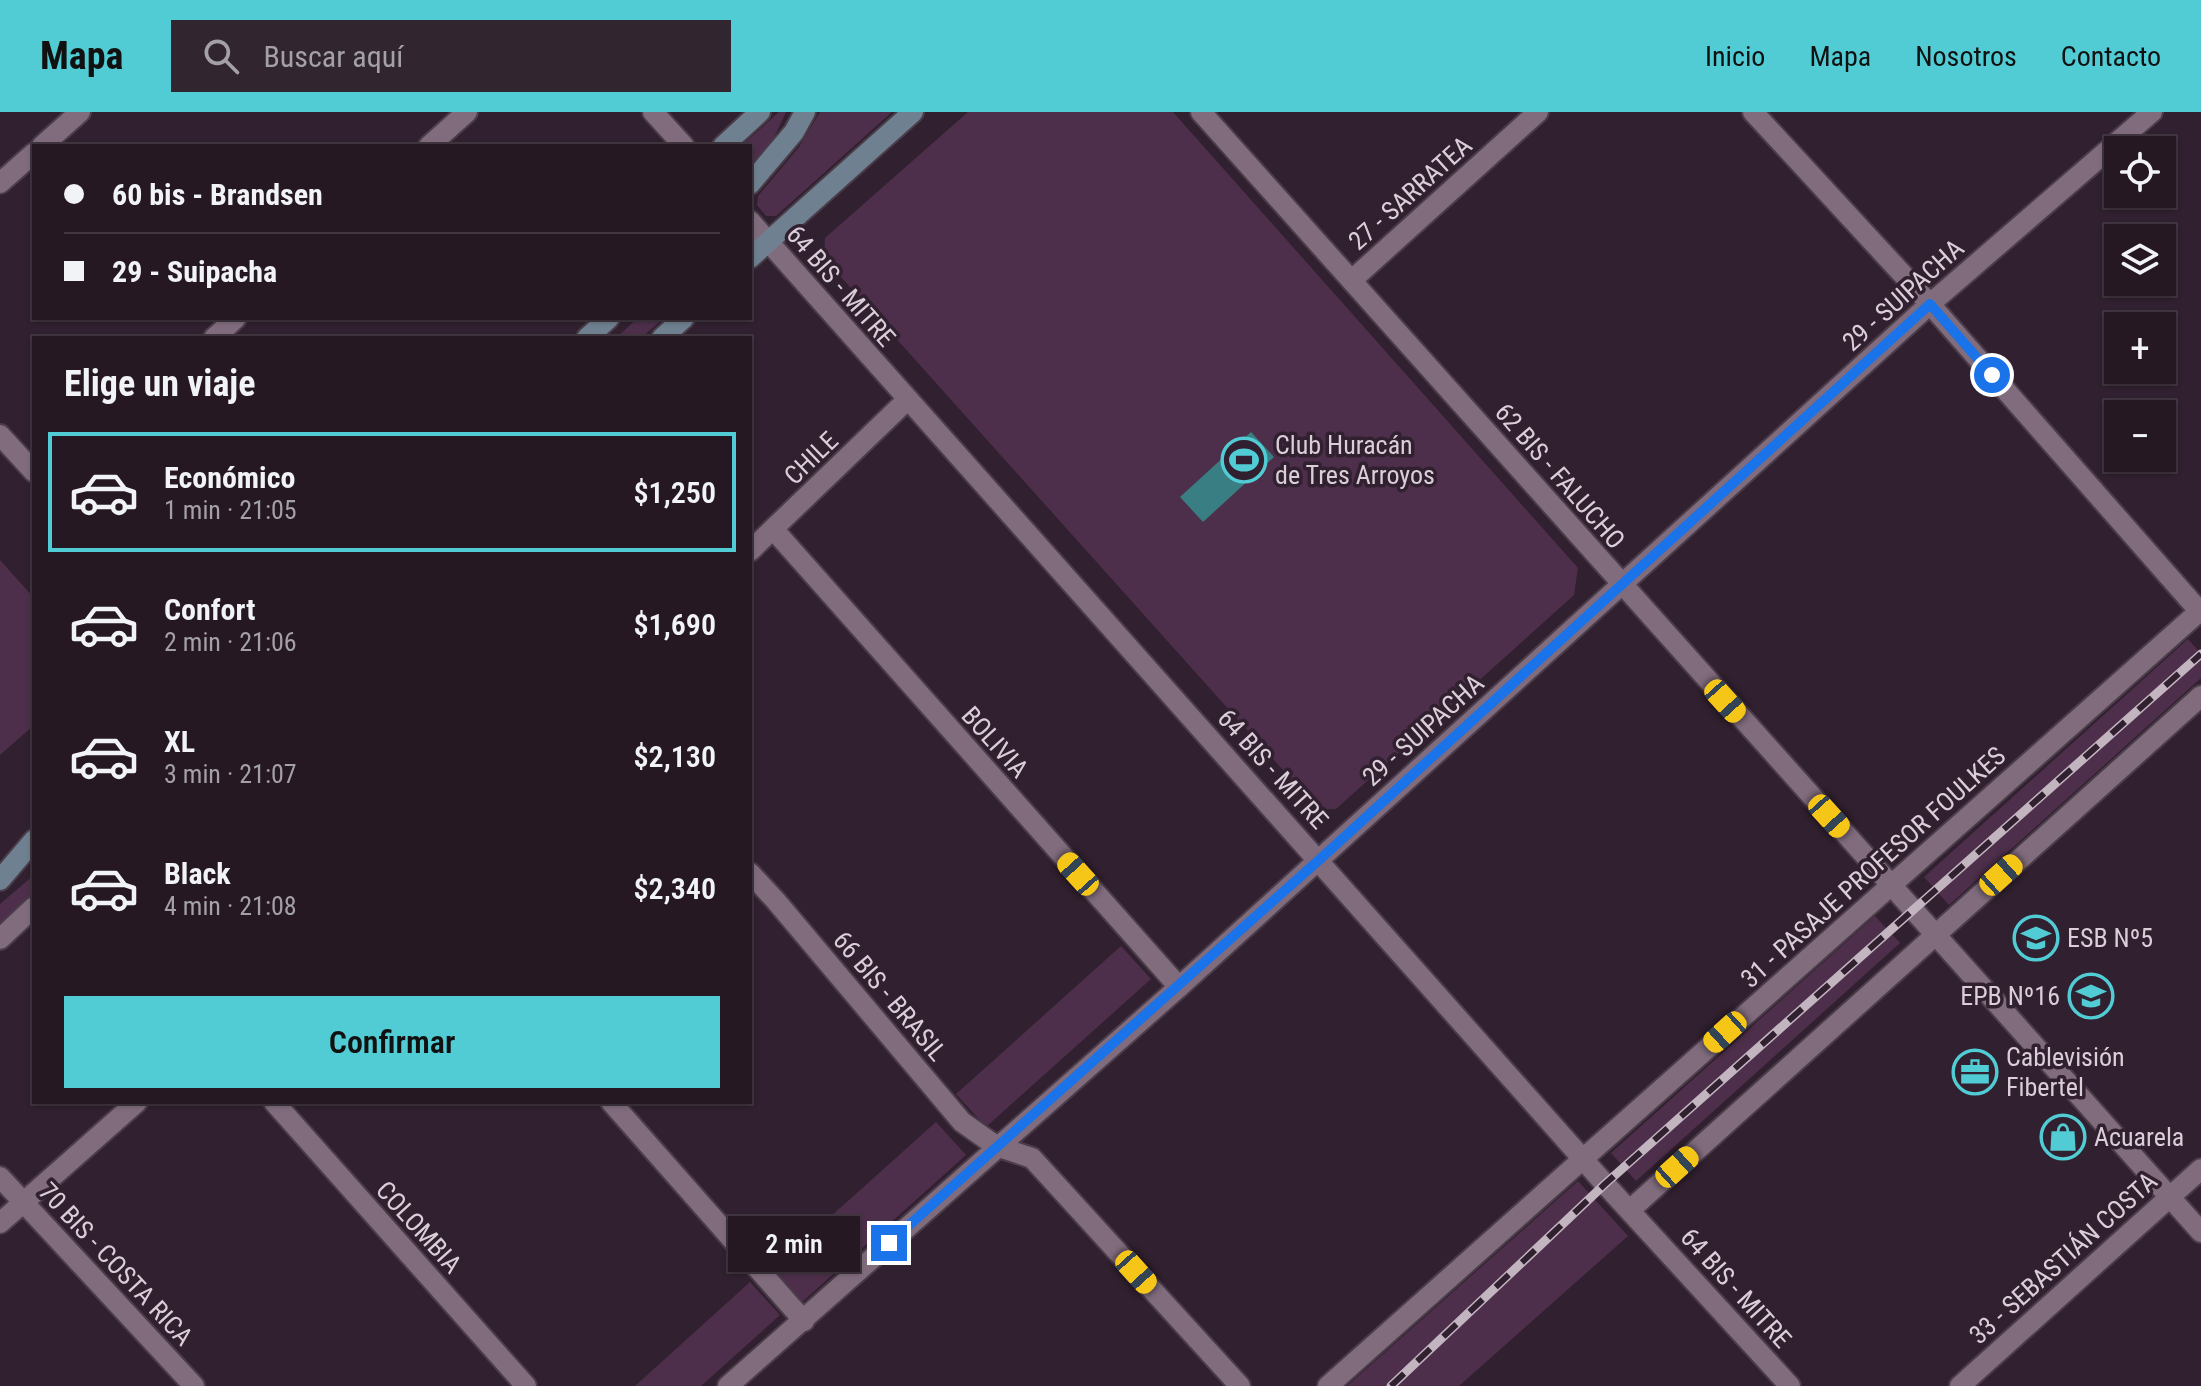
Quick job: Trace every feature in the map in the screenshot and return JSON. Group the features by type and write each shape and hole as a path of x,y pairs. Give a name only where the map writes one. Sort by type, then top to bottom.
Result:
{"main road":[{"path":"725,144 760,112"},
{"path":"752,182 794,132 805,112"},
{"path":"752,256 913,112"},
{"path":"589,336 607,320"},
{"path":"664,336 682,320"},
{"path":"32,842 0,880 32,858"}],"street":[{"path":"44,144 80,112"},
{"path":"431,144 467,112"},
{"path":"653,112 682,144"},
{"name":"62 BIS - FALUCHO","path":"1201,112 2201,1232"},
{"name":"27 - SARRATEA","path":"1352,280 1538,112"},
{"path":"1753,112 1930,304 2201,612"},
{"name":"29 - SUIPACHA","path":"728,1386 1179,987 1930,304 2152,112"},
{"path":"0,183 32,155"},
{"name":"64 BIS - MITRE","path":"752,223 1790,1386"},
{"path":"216,336 234,320"},
{"name":"CHILE","path":"752,549 907,400"},
{"path":"0,435 32,470"},
{"name":"BOLIVIA","path":"774,530 1179,987"},
{"name":"31 - PASAJE PROFESOR FOULKES","path":"1328,1386 2201,612"},
{"path":"1630,1210 2201,696"},
{"name":"66 BIS - BRASIL","path":"752,875 962,1122 996,1146 1032,1158 1240,1386"},
{"path":"0,939 32,909"},
{"path":"0,1223 135,1104"},
{"name":"COLOMBIA","path":"276,1104 526,1386"},
{"path":"613,1104 804,1321"},
{"name":"33 - SEBASTIÁN COSTA","path":"1960,1386 2201,1169"},
{"name":"70 BIS - COSTA RICA","path":"0,1177 194,1386"}],"shaded area":[{"path":"779,112 786,112 772,142 752,168 752,144 743,144"},
{"path":"820,112 892,112 776,216 766,216 757,205 758,196 799,147"},
{"name":"Club Huracán de Tres Arroyos","path":"968,112 1173,112 1578,568 1574,595 1336,809 1318,809 824,258 825,238"},
{"path":"636,320 662,320 643,336 618,336"},
{"path":"1251,432 1274,457 1203,522 1180,497"},
{"path":"0,560 32,596 32,727 0,755"},
{"path":"2188,639 2201,654 2201,678 1949,905 1924,877"},
{"path":"32,877 32,899 0,928 0,904"},
{"path":"1875,916 1900,943 1636,1181 1611,1153"},
{"path":"1121,946 1151,979 986,1127 956,1094"},
{"path":"936,1122 966,1155 801,1303 771,1270"},
{"path":"1578,1181 1628,1236 1459,1386 1347,1386"},
{"path":"750,1282 780,1315 701,1386 635,1386"}],"railway":[{"path":"1391,1386 1605,1184 2201,654"}],"place":[{"name":"Club Huracán de Tres Arroyos","path":"1244,460"},
{"name":"ESB Nº5","path":"2036,938"},
{"name":"EPB Nº16","path":"2091,996"},
{"name":"Cablevisión Fibertel","path":"1975,1072"},
{"name":"Acuarela","path":"2063,1137"}],"route":[{"path":"889,1243 1179,987 1930,304 1992,375"}]}
